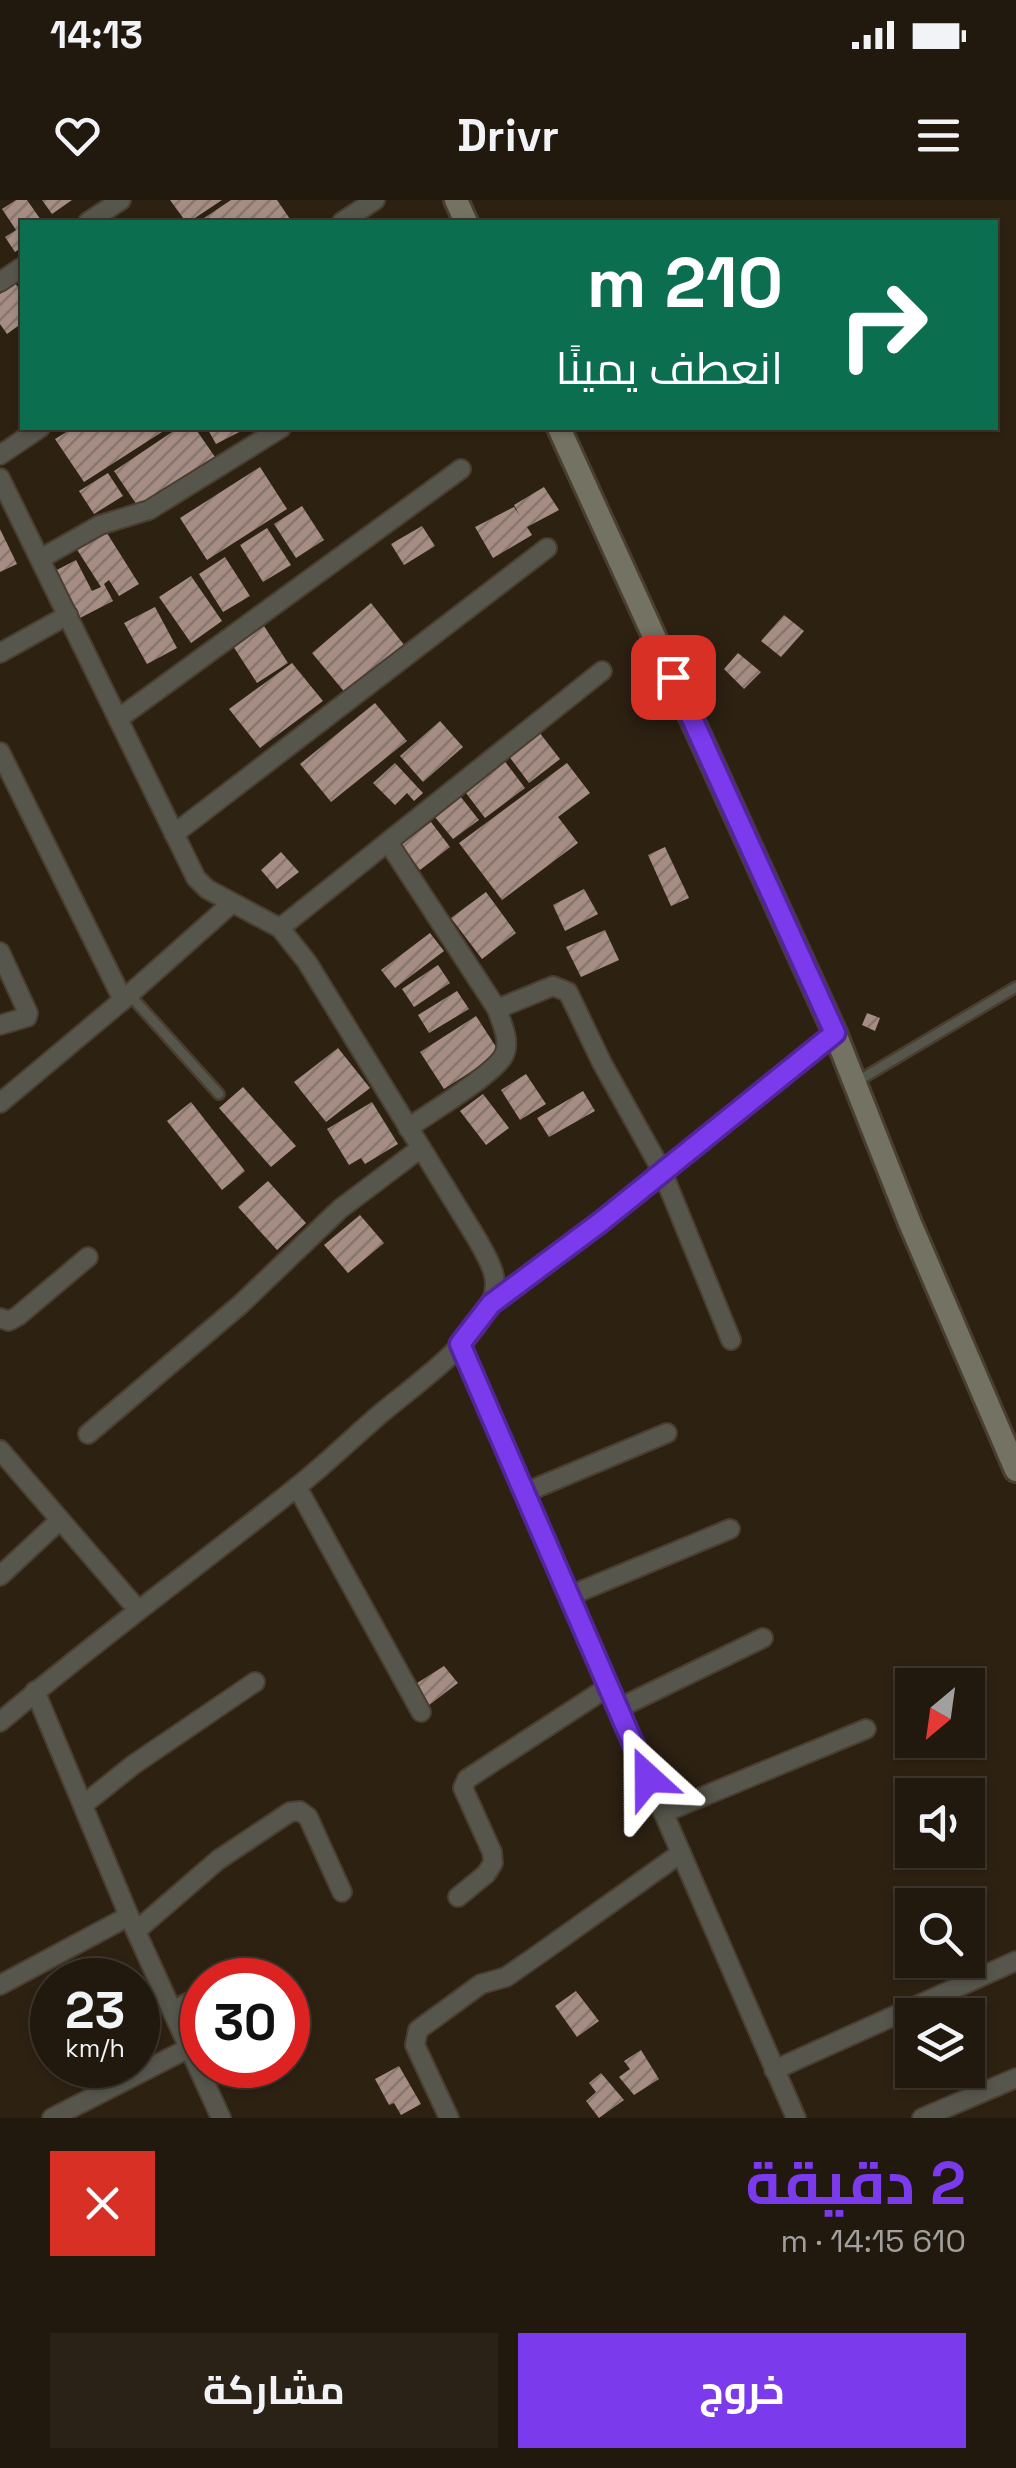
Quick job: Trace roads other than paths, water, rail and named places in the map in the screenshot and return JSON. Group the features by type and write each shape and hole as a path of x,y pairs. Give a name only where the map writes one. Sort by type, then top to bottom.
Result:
{"street":[{"path":"91,220 121,200"},
{"path":"345,220 375,200"},
{"path":"0,455 37,430"},
{"path":"40,560 100,525 149,510 278,430"},
{"path":"560,430 835,1033 910,1222 1016,1470"},
{"path":"118,719 461,469"},
{"path":"0,478 196,878 280,928 307,962 477,1239 495,1274 491,1304"},
{"path":"174,834 547,548"},
{"path":"0,653 68,615"},
{"path":"280,928 602,670"},
{"path":"0,752 126,997"},
{"path":"388,842 497,1008 506,1039 504,1055 490,1070 408,1128"},
{"path":"0,1103 232,902"},
{"path":"0,952 28,1013 27,1017 0,1025"},
{"path":"497,1008 553,986 568,992 662,1171 731,1340"},
{"path":"0,1722 297,1487 460,1344 491,1304 835,1033"},
{"path":"88,1434 241,1304 340,1209 420,1148"},
{"path":"0,1318 10,1321 18,1316 88,1257"},
{"path":"460,1344 796,2118"},
{"path":"524,1492 667,1433"},
{"path":"0,1450 138,1610"},
{"path":"297,1487 421,1712"},
{"path":"0,1576 59,1521"},
{"path":"569,1596 730,1529"},
{"path":"617,1709 763,1638"},
{"path":"83,1804 133,1764 255,1682"},
{"path":"458,1897 486,1874 493,1862 463,1788 467,1779 608,1686"},
{"path":"36,1691 180,2029"},
{"path":"664,1813 866,1730"},
{"path":"0,1986 133,1924 290,1812 300,1811 308,1817 342,1892"},
{"path":"449,2118 414,2045 418,2030 481,1984 506,1976 542,1952 681,1853"},
{"path":"774,2070 1016,1961"},
{"path":"52,2118 180,2053"},
{"path":"922,2118 1016,2078"},
{"path":"207,2088 221,2118"}],"lane":[{"path":"856,1082 1016,987"},
{"path":"126,997 219,1094"},
{"path":"170,2007 180,2002"}]}
